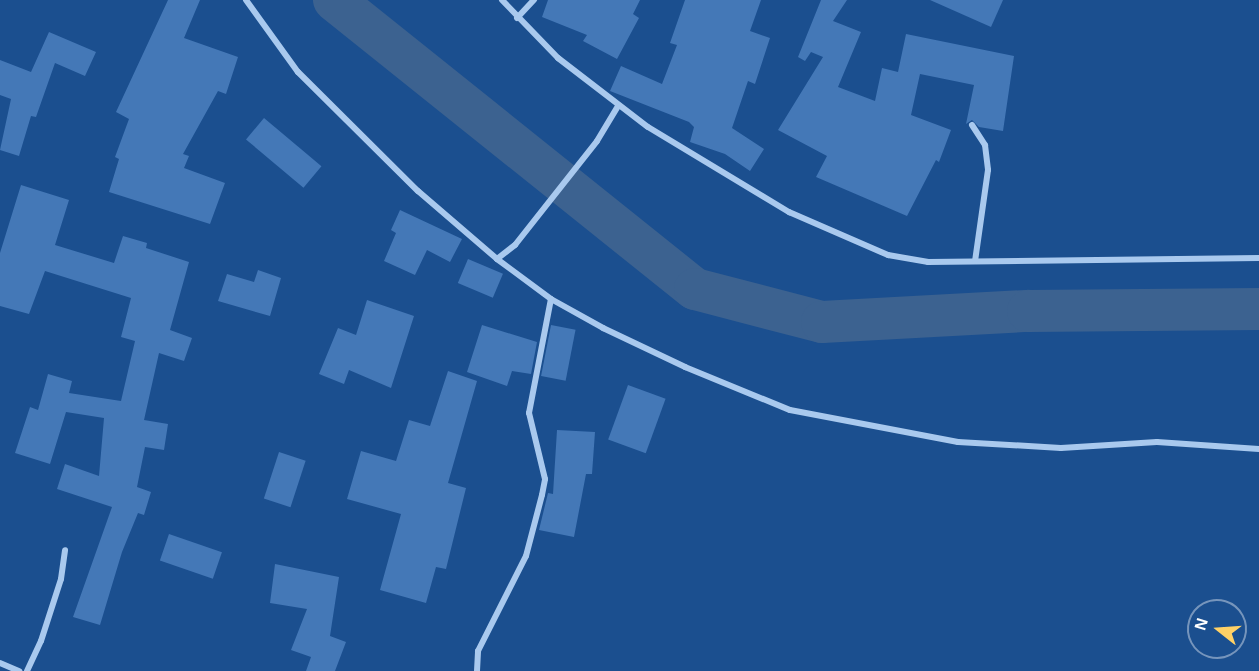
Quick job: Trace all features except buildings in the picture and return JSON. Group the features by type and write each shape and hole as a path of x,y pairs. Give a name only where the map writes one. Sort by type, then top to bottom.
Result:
{"street":[{"path":"246,0 298,72 418,191 496,260 551,298 603,328 730,387 790,410 862,426 958,442 1061,448 1157,442 1259,449"},
{"path":"502,0 558,58 618,106 789,212 888,255 928,262 1259,258"},
{"path":"517,18 534,0"},
{"path":"496,260 515,245 597,141 618,106"},
{"path":"972,125 985,145 988,170 975,261"},
{"path":"477,671 478,651 526,556 542,495 545,479 529,413 551,298"},
{"path":"28,669 35,648 42,641 61,579 65,550"},
{"path":"0,663 11,670 19,671"}],"waterway":[{"path":"334,0 695,289 822,322 1028,311 1259,309"}]}
